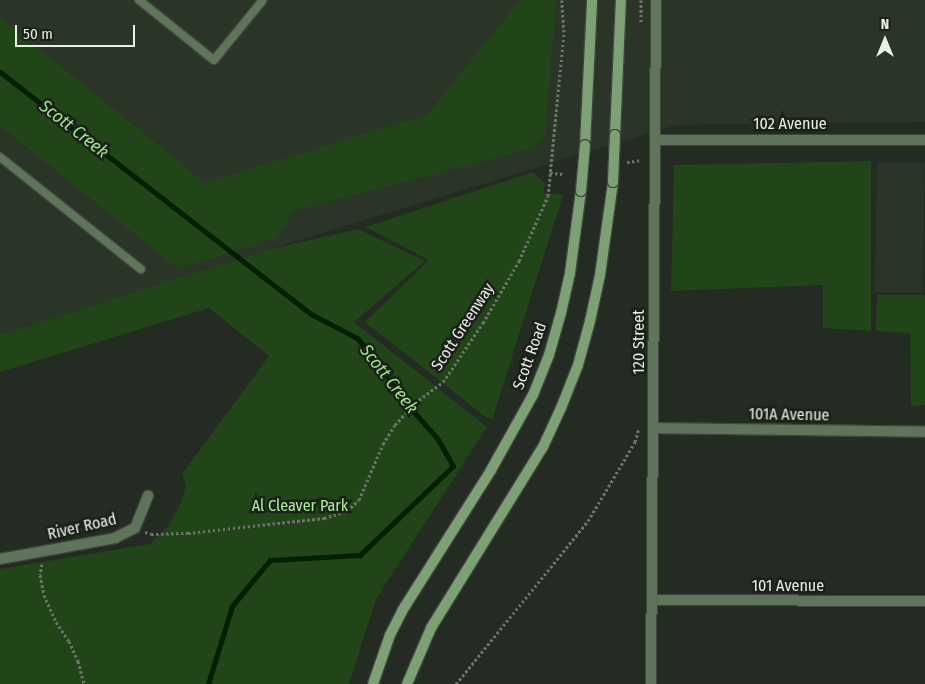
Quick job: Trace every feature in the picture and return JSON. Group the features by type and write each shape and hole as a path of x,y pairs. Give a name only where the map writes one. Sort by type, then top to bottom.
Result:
{"main road":[{"name":"Scott Road","path":"373,684 390,635 402,612 491,470 533,395 549,355 570,273 582,191 586,145 592,0"},
{"path":"407,684 431,628 543,447 578,365 600,275 613,182 621,0"}],"street":[{"name":"120 Street","path":"651,684 656,0"},
{"name":"102 Avenue","path":"655,140 925,140"},
{"name":"101A Avenue","path":"653,428 925,432"},
{"name":"River Road","path":"0,559 116,538 135,528 148,495"},
{"name":"101 Avenue","path":"652,600 925,601"}],"lane":[{"path":"139,0 214,60 263,0"},
{"path":"0,156 141,269"}],"path":[{"name":"Scott Greenway","path":"155,534 188,533 324,518 346,511 359,500 383,444 404,413 443,382 483,322 519,261 548,196 564,32 562,0"},
{"path":"628,162 642,160"},
{"path":"550,173 563,174"},
{"path":"456,684 588,521 635,442 639,428"},
{"path":"42,563 40,575 44,595 56,622 69,641 78,661 84,684"}],"shaded area":[{"path":"0,0 925,0 925,122 676,125 263,251 0,335"},
{"path":"877,162 925,163 923,293 875,292"}],"green space":[{"path":"520,0 556,0 545,135 534,148 293,211 278,237 178,269 0,126 0,17 205,183 428,114"},
{"path":"871,161 871,331 823,328 823,285 671,291 674,165"},
{"path":"533,172 545,183 543,193 563,195 492,420 483,415 365,322 429,260 366,227"},
{"name":"Al Cleaver Park","path":"358,229 425,261 354,322 487,427 376,599 349,684 0,684 0,569 150,544 169,525 181,503 186,485 182,474 269,356 209,308 0,372 0,335 263,251"},
{"path":"877,295 925,295 925,405 911,406 910,333 876,331"}],"waterway":[{"name":"Scott Creek","path":"0,72 311,314 357,338 378,362 397,393 437,438 453,466 360,555 270,560 232,606 208,684"}]}
